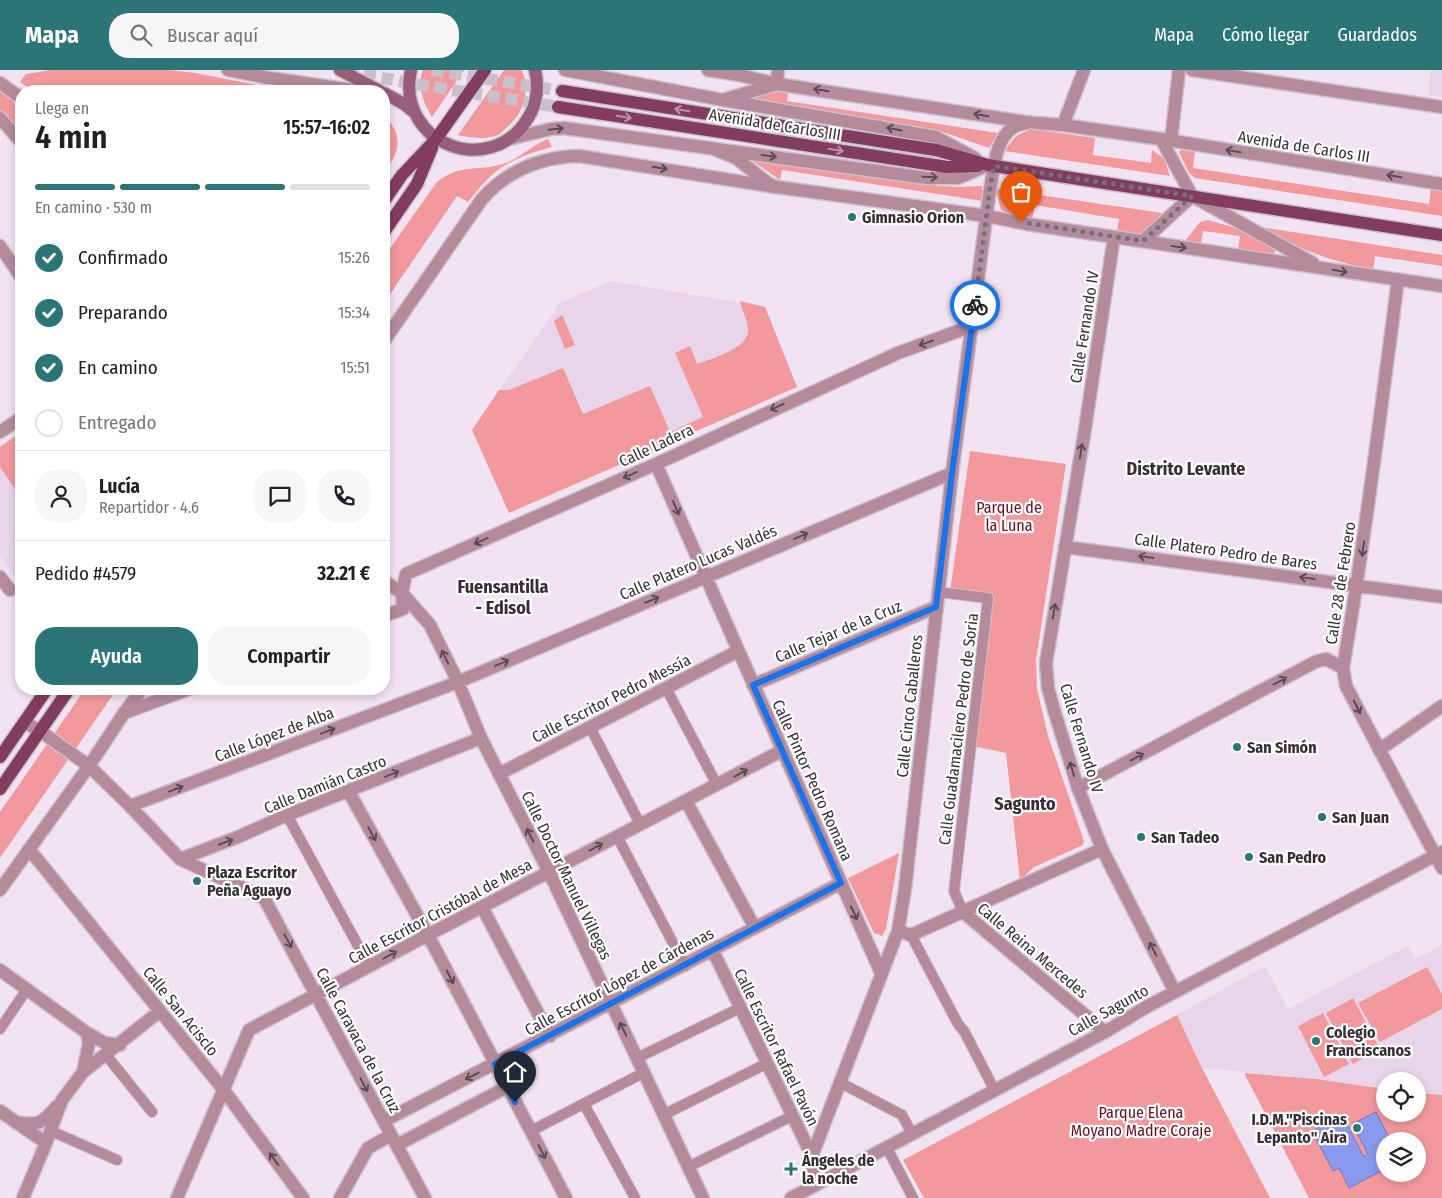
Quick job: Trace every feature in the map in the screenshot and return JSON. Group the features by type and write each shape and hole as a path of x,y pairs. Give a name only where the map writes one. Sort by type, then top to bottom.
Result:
{"main road":[{"path":"340,70 368,85"},
{"path":"411,70 409,97 414,112 423,127 436,139 454,147 473,150 491,147 508,139 523,127 533,110 537,92 535,70"},
{"path":"390,192 402,175 436,139 484,70"},
{"name":"Avenida de Carlos III","path":"562,91 936,150 991,166 1442,234"},
{"path":"390,98 414,112"},
{"name":"Avenida de Carlos III","path":"558,107 947,167 991,166"},
{"path":"390,223 417,184 436,139"},
{"path":"0,757 43,695"},
{"path":"0,789 65,695"}],"street":[{"path":"228,70 316,85"},
{"name":"Avenida de Carlos III","path":"708,70 776,84 1033,123 1063,125 1166,140 1442,184"},
{"path":"776,84 778,70"},
{"path":"1063,125 1084,70"},
{"path":"1143,241 1192,196 1166,140 1180,70"},
{"path":"1192,70 1442,107"},
{"name":"Avenida de Carlos III","path":"575,71 723,100 936,137 991,166"},
{"path":"0,83 15,94"},
{"name":"Avenida de Carlos III","path":"723,100 776,84"},
{"path":"0,118 15,135"},
{"name":"Avenida de Carlos III","path":"988,216 991,166 998,148 1004,137 1014,126 1033,123"},
{"name":"Avenida de Carlos III","path":"508,139 551,129 564,128 926,178 958,178 991,166"},
{"name":"Avenida de Carlos III","path":"711,148 736,158 769,184 778,187"},
{"name":"Avenida de Carlos III","path":"390,332 482,199 502,180 526,167 557,157 579,156 778,187 988,216 1114,237 1442,286"},
{"name":"Avenida de Carlos III","path":"1192,196 1321,268"},
{"name":"Calle Cinco Caballeros","path":"814,1186 812,1156 898,931 905,889 952,473 988,216"},
{"name":"Calle Fernando IV","path":"1114,237 1046,663 1048,688 1078,788 1102,848 1176,992"},
{"path":"0,246 15,268"},
{"name":"Calle 28 de Febrero","path":"1398,280 1371,496 1343,668 1346,686 1439,855 1442,868"},
{"name":"Calle Ladera","path":"390,614 403,609 402,593 406,574 656,464 898,353 972,326"},
{"path":"2,425 15,420"},
{"name":"Calle Pintor Pedro Romana","path":"656,464 881,973"},
{"name":"Calle Platero Lucas Valdés","path":"458,682 952,473"},
{"name":"Calle Platero Pedro de Bares","path":"1065,547 1442,597"},
{"path":"0,577 10,590"},
{"name":"Calle Doctor Manuel Villegas","path":"390,585 402,593 430,625 458,682 481,738 549,872 703,1198"},
{"name":"Calle Guadamacilero Pedro de Soria","path":"938,592 988,598 954,891 963,912"},
{"name":"Calle Tejar de la Cruz","path":"753,685 936,607"},
{"name":"Calle Escritor Pedro Messía","path":"500,774 738,650"},
{"path":"1078,788 1315,662 1326,659 1343,668"},
{"name":"Calle López de Alba","path":"130,806 458,682"},
{"path":"666,688 717,785"},
{"path":"0,890 138,695"},
{"path":"124,713 173,695"},
{"path":"1380,750 1442,706"},
{"path":"24,722 40,731 89,766 180,859"},
{"path":"590,727 640,824"},
{"name":"Calle Damián Castro","path":"180,859 481,738"},
{"name":"Calle Escritor Cristóbal de Mesa","path":"177,1198 249,1030 783,750"},
{"path":"349,792 428,935 531,1131 561,1196"},
{"path":"686,801 755,928"},
{"path":"287,815 369,966"},
{"path":"617,836 685,966"},
{"path":"898,931 911,935 1102,848"},
{"name":"Calle San Acisclo","path":"29,850 223,1089 303,1198"},
{"name":"Calle Sagunto","path":"791,1198 1105,1032 1176,992 1439,855"},
{"name":"Calle Caravaca de la Cruz","path":"180,859 264,898 425,1198"},
{"name":"Calle Escritor López de Cárdenas","path":"384,1121 685,966 841,883"},
{"path":"482,907 550,1036"},
{"name":"Calle Reina Mercedes","path":"963,912 1105,1032"},
{"path":"911,935 994,1089"},
{"name":"Calle Escritor Rafael Pavón","path":"713,951 812,1156"},
{"path":"0,970 87,1033 105,1043 120,1044"},
{"path":"0,1029 27,989"},
{"path":"637,1058 740,1008"},
{"path":"15,1122 31,1125 38,1123 62,1100 83,1072 160,1011"},
{"path":"83,1072 90,1043 87,1033"},
{"path":"106,1054 152,1112"},
{"path":"663,1115 766,1064"},
{"path":"531,1131 643,1073"},
{"path":"840,1082 902,1115 912,1134"},
{"path":"340,1198 368,1148 394,1140 507,1087"},
{"path":"22,1198 49,1137 62,1100"},
{"path":"584,1104 635,1198"},
{"path":"0,1110 15,1122 49,1137 116,1160"},
{"path":"688,1167 792,1116"},
{"path":"887,1148 913,1198"}],"shaded area":[{"path":"1431,70 1442,70 1442,97 1428,95"},
{"path":"611,281 765,307 797,387 602,471 472,430 560,303"},
{"path":"15,436 15,577 0,557 0,447"},
{"name":"Colegio Franciscanos","path":"1442,945 1442,1095 1426,1094 1426,1072 1376,1072 1376,1088 1316,1079 1202,1068 1177,1015 1265,966 1288,1009 1408,946 1416,959"}],"green space":[{"path":"51,70 170,70 257,85 24,85 20,82 26,74"},
{"path":"423,70 464,70 432,117 422,94 421,76"},
{"path":"504,70 522,70 525,93 518,115 498,135 478,138 458,135"},
{"path":"780,90 788,91 787,101 998,133 989,148 930,129 749,101 749,99"},
{"path":"0,92 15,103 15,127 0,110"},
{"path":"390,122 395,130 398,144 394,158 390,164"},
{"path":"1031,129 1095,138 1093,155 1151,163 1152,150 1164,158 1170,176 1004,151 1016,136"},
{"path":"548,139 552,147 510,162 490,177 468,202 457,196 390,294 390,248 436,183 460,170 494,166 509,162"},
{"path":"1181,150 1195,152 1193,168 1429,204 1431,188 1442,190 1442,216 1195,178 1189,173 1179,152"},
{"path":"755,157 939,186 982,186 983,201 782,170 780,180 750,159"},
{"path":"999,189 1162,213 1163,216 1152,228 1138,235 1117,231 1119,219 1035,205 1032,219 1014,216 1001,210 996,191"},
{"path":"1208,220 1239,229 1274,249 1275,254 1238,250 1240,236 1203,231 1201,244 1185,241 1200,222"},
{"path":"1260,227 1442,255 1442,266 1375,256 1373,270 1343,263 1315,253 1287,242"},
{"path":"740,301 765,307 797,387 509,513 472,430 499,390 509,390 563,368 583,414 650,386 670,432 703,417 675,353 690,346 697,364 737,347 747,335 748,328"},
{"path":"562,315 575,345 565,349 554,321"},
{"path":"15,436 15,489 0,467 0,447"},
{"name":"Parque de la Luna","path":"970,451 1066,464 1036,660 1037,689 1048,736 1084,841 1083,845 1034,867 1020,880 1006,753 973,746 991,596 950,591"},
{"path":"81,695 113,695 0,858 0,812"},
{"path":"899,853 886,929 882,936 874,933 848,878"},
{"path":"1427,967 1442,994 1442,1009 1380,1042 1358,1003"},
{"path":"1353,998 1380,1049 1353,1064 1326,1013"},
{"path":"1323,1013 1349,1064 1324,1077 1298,1026"},
{"name":"Parque Elena Moyano Madre Coraje","path":"1177,1015 1202,1068 1270,1198 924,1198 903,1160"},
{"name":"I.D.M.\"Piscinas Lepanto\" Aira","path":"1244,1073 1316,1079 1376,1088 1376,1122 1426,1122 1426,1094 1442,1095 1442,1198 1309,1198"}],"water":[{"path":"1376,1112 1376,1122 1381,1122 1386,1132 1376,1132 1376,1174 1349,1188 1339,1168 1333,1171 1312,1131 1338,1118 1341,1123 1345,1121 1364,1157 1368,1154 1352,1124"}],"tunnel":[{"path":"432,70 562,91"},
{"path":"346,71 558,107"}],"way so far":[{"path":"975,305 994,166 1192,196 1143,241 1021,222"}],"place":[{"name":"Gimnasio Orion","path":"852,217"},
{"name":"San Simón","path":"1237,747"},
{"name":"San Juan","path":"1322,817"},
{"name":"San Tadeo","path":"1141,837"},
{"name":"San Pedro","path":"1249,857"},
{"name":"Plaza Escritor Peña Aguayo","path":"197,881"},
{"name":"Colegio Franciscanos","path":"1316,1041"},
{"name":"I.D.M.\"Piscinas Lepanto\" Aira","path":"1357,1128"},
{"name":"Ángeles de la noche","path":"791,1169"}],"district":[{"name":"Distrito Levante","path":"1186,469"},
{"name":"Fuensantilla - Edisol","path":"503,597"},
{"name":"Sagunto","path":"1025,804"}],"route":[{"path":"515,1102 495,1064 841,883 753,685 936,607 975,305"}]}
